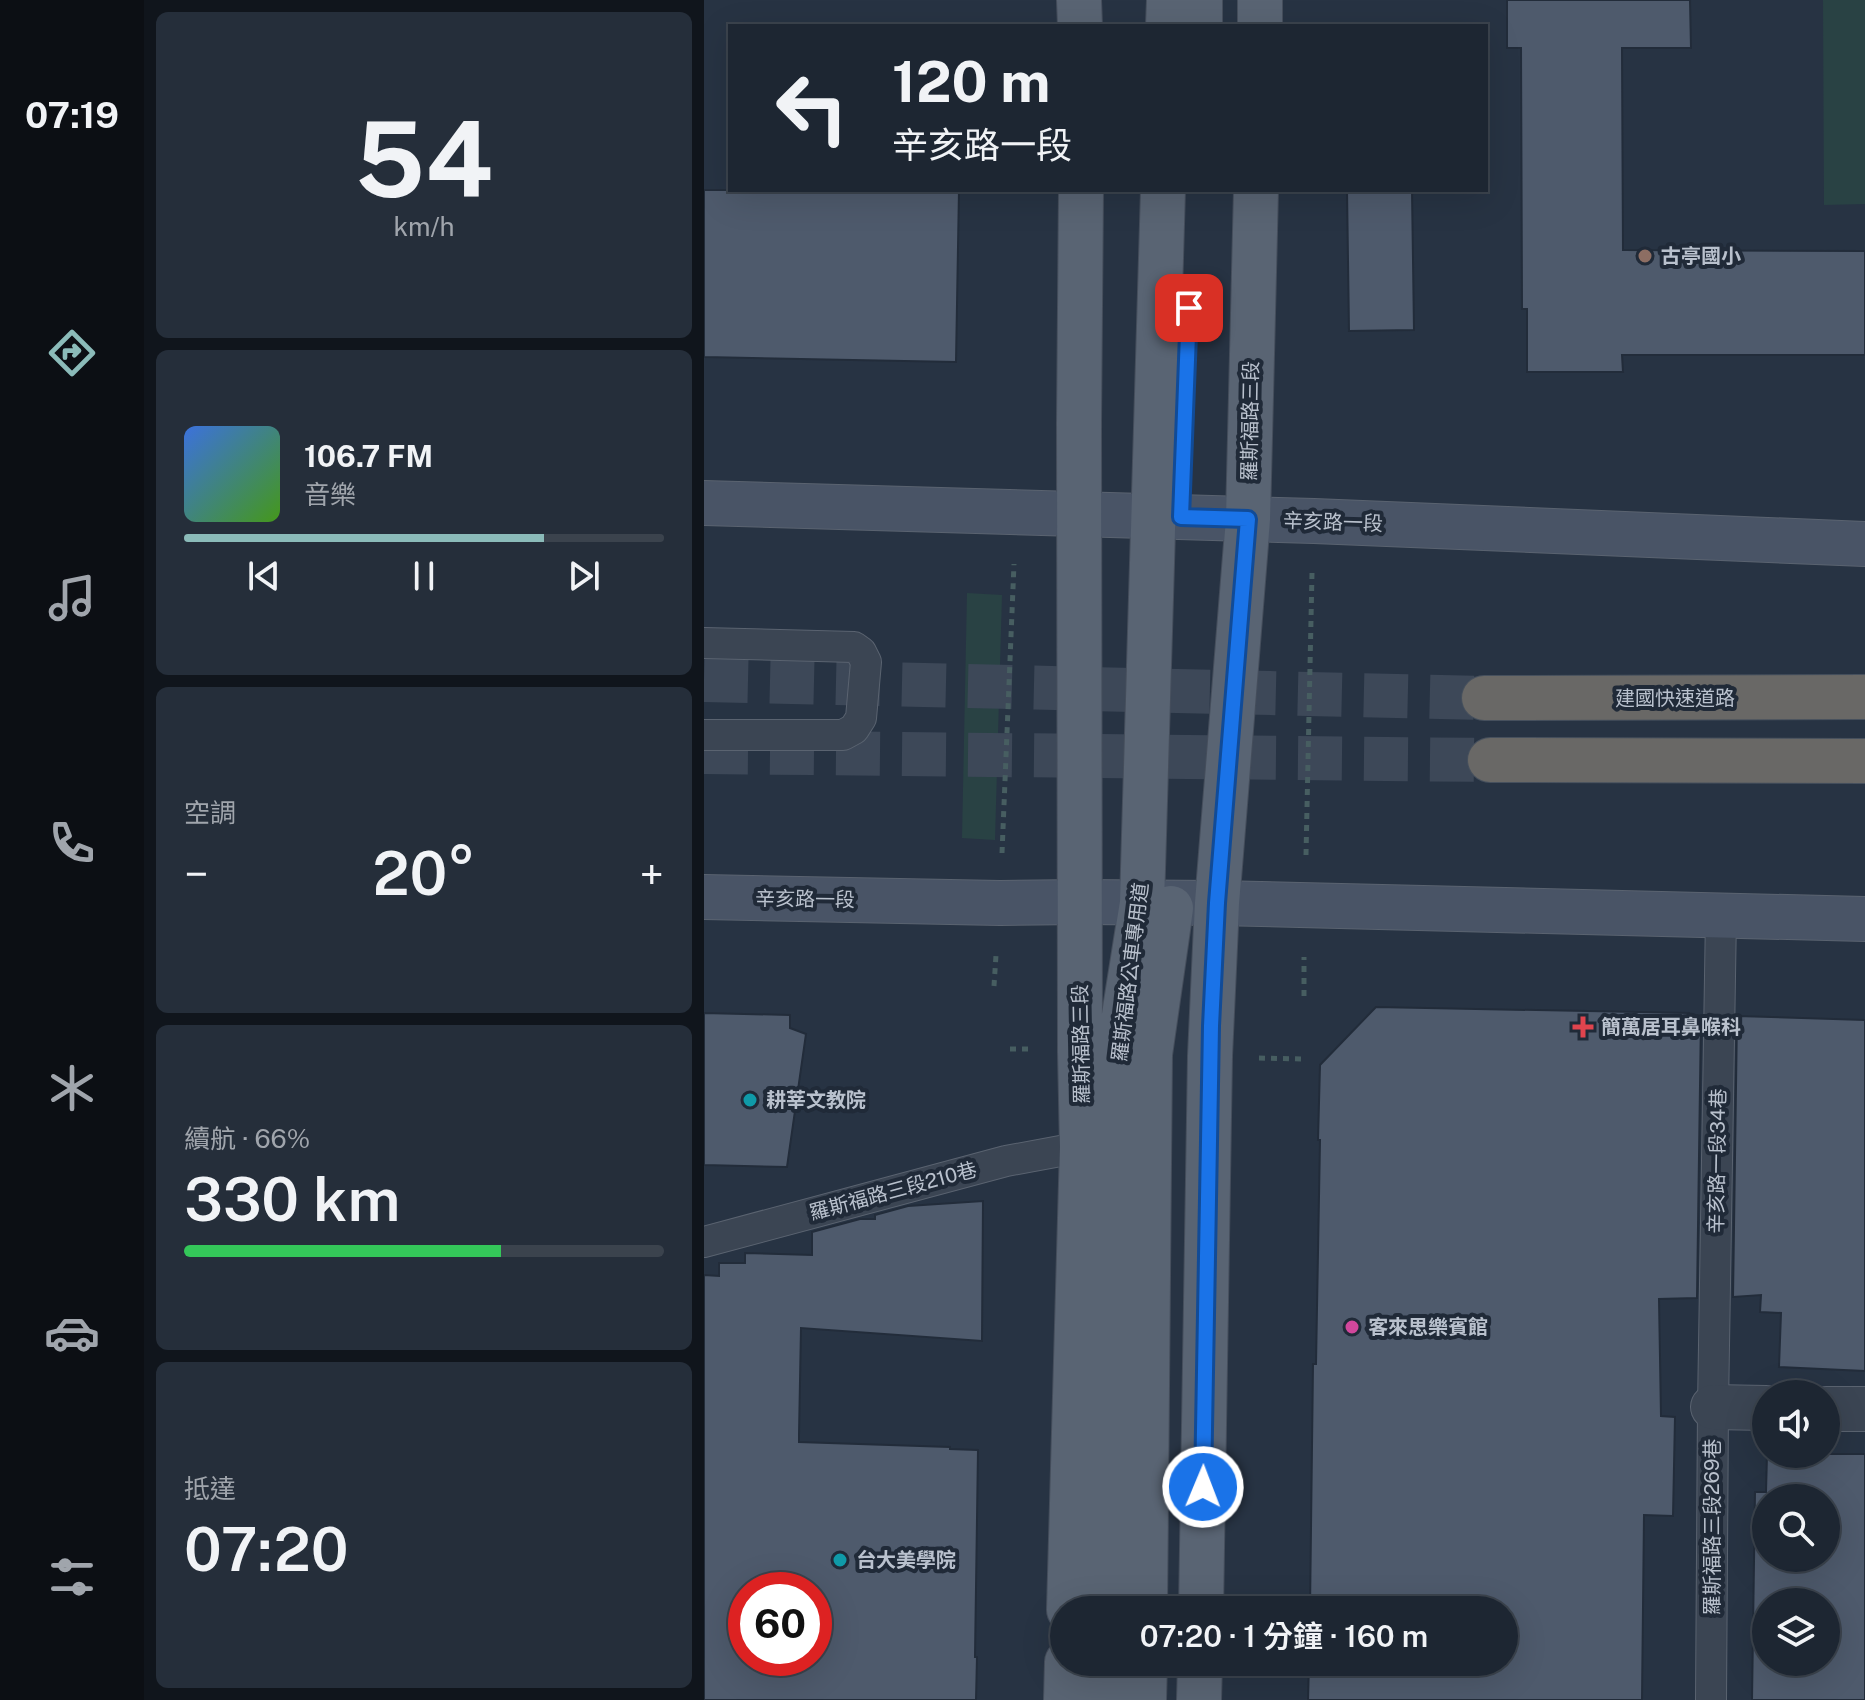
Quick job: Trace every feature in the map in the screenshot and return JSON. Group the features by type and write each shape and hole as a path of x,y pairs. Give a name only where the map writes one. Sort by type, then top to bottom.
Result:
{"highway":[{"name":"建國快速道路","path":"1484,698 1865,697"},
{"path":"1490,760 1865,761"}],"main road":[{"path":"1079,0 1080,24"},
{"path":"1168,24 1169,0"},
{"path":"1200,0 1200,24"},
{"path":"1260,0 1260,24"},
{"name":"羅斯福路三段","path":"1069,1596 1082,1147 1081,192"},
{"name":"羅斯福路公車專用道","path":"1145,1596 1150,1054 1168,517 1163,192"},
{"name":"羅斯福路公車專用道","path":"1168,517 1193,192"},
{"name":"羅斯福路三段","path":"1201,1596 1210,1072 1217,903 1248,519 1256,192"},
{"name":"辛亥路一段","path":"704,503 1314,521 1865,544"},
{"name":"辛亥路一段","path":"704,897 1000,903 1217,903 1865,919"},
{"name":"羅斯福路公車專用道","path":"1109,1596 1118,1053 1157,903"},
{"path":"1066,1700 1067,1676"},
{"path":"1108,1700 1109,1676"},
{"path":"1144,1700 1145,1676"},
{"path":"1199,1700 1200,1676"}],"street":[{"path":"1713,1407 1752,1408"},
{"path":"1840,1409 1865,1409"}],"lane":[{"path":"704,643 854,647 866,662 861,718 854,729 843,735 704,735"},
{"name":"辛亥路一段34巷","path":"1713,1407 1721,915"},
{"name":"羅斯福路三段210巷","path":"704,1242 1006,1161 1082,1147"},
{"name":"羅斯福路三段269巷","path":"1711,1700 1713,1407"}],"path":[{"path":"994,986 1016,512"},
{"path":"1304,996 1314,521"}],"green space":[{"path":"1823,0 1865,0 1865,204 1824,205"},
{"path":"967,593 1002,595 995,840 962,838"}],"building":[{"path":"1507,0 1690,0 1691,48 1622,48 1623,250 1865,251 1865,355 1622,355 1623,372 1527,372 1527,309 1522,309 1521,48 1507,48"},
{"path":"704,190 959,192 956,362 704,357"},
{"path":"1347,192 1412,192 1414,330 1349,331"},
{"path":"1376,1007 1689,1013 1701,1016 1697,1298 1659,1299 1661,1416 1675,1417 1673,1516 1644,1515 1642,1700 1308,1700 1309,1676 1518,1676 1518,1596 1310,1596 1320,1065"},
{"name":"耕莘文教院","path":"704,1013 790,1015 790,1028 806,1034 787,1167 704,1165"},
{"path":"1737,1016 1865,1020 1865,1371 1779,1367 1781,1313 1760,1312 1761,1295 1733,1297"},
{"path":"983,1201 982,1341 801,1328 799,1442 978,1450 976,1700 704,1700 704,1275 719,1276 719,1263 745,1263 745,1253 812,1255 812,1232 860,1219 875,1219 875,1215 908,1206"},
{"path":"1840,1454 1865,1454 1865,1700 1752,1700 1752,1676 1840,1676 1840,1588 1754,1588 1754,1572 1840,1572 1840,1484 1766,1484 1767,1468 1840,1468"}],"tunnel":[{"path":"704,680 1484,698"},
{"path":"704,752 1490,760"}],"place":[{"name":"古亭國小","path":"1645,256"},
{"name":"簡萬居耳鼻喉科","path":"1583,1027"},
{"name":"耕莘文教院","path":"750,1100"},
{"name":"客來思樂賓館","path":"1352,1327"},
{"name":"台大美學院","path":"840,1560"}],"route":[{"path":"1189,308 1181,517 1248,519 1217,903 1211,1026 1203,1487"}]}
